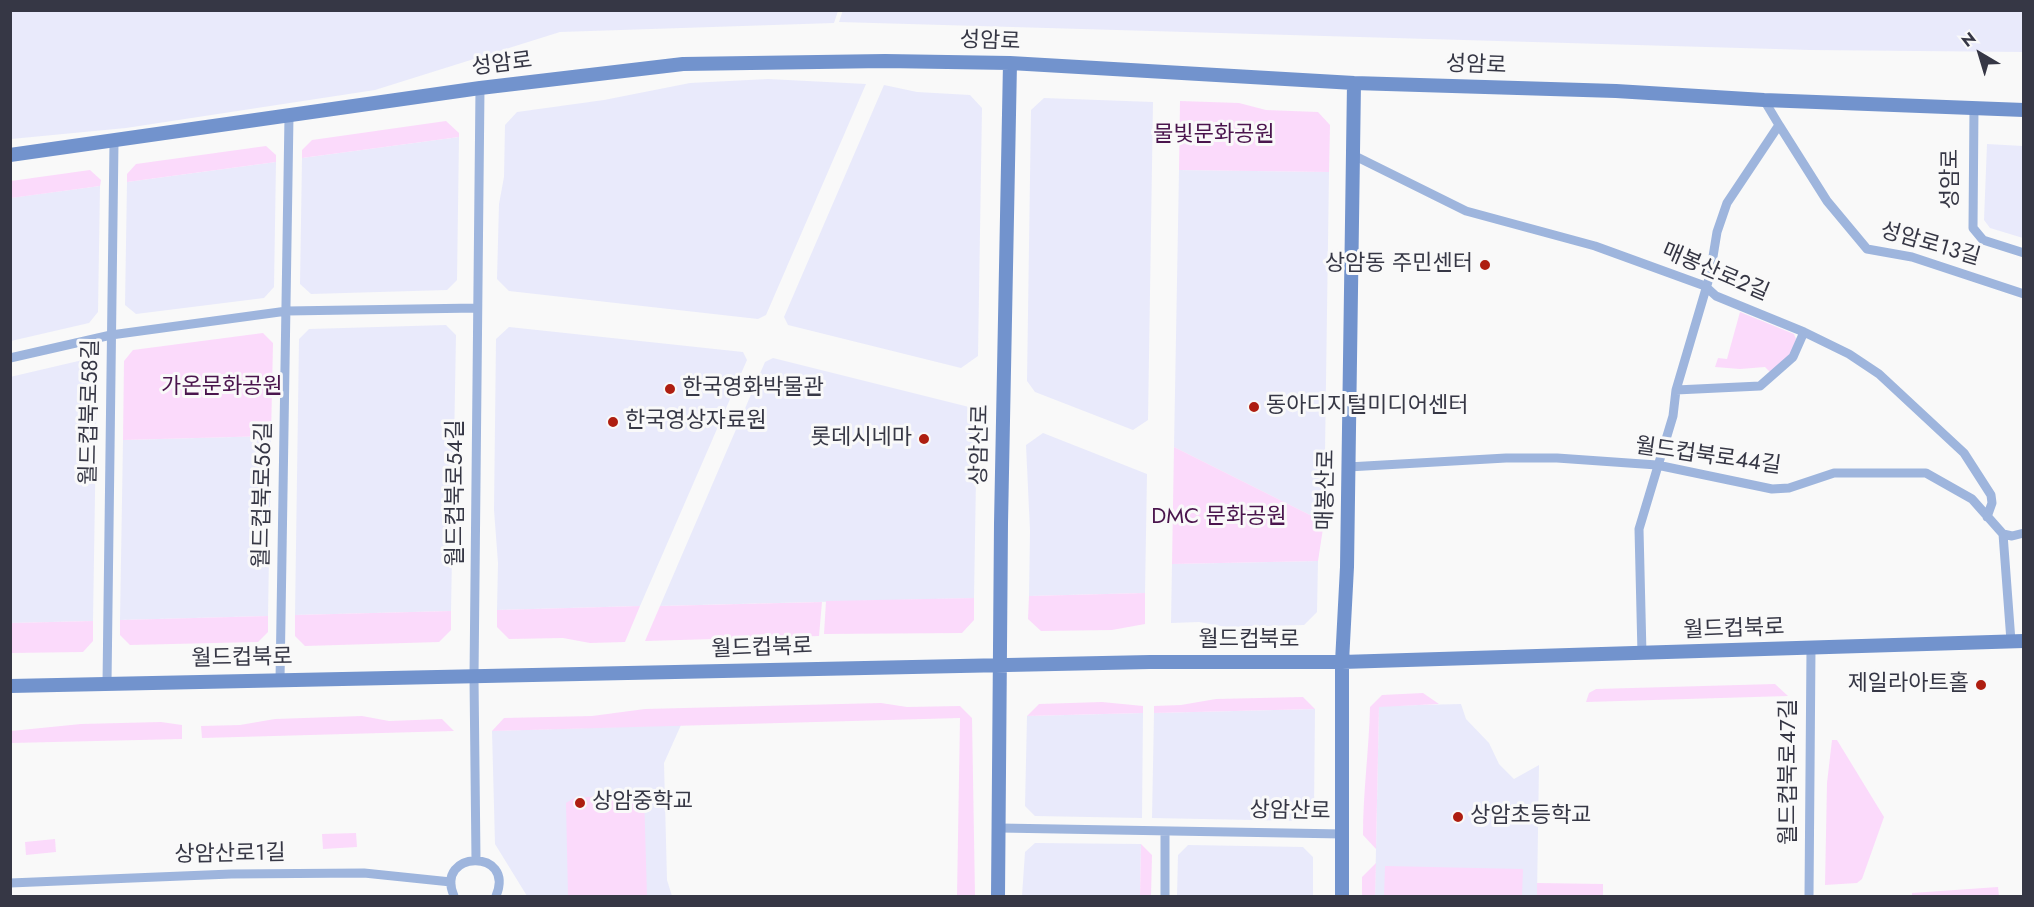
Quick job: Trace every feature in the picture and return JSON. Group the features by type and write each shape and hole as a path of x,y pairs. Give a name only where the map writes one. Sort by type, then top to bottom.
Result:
{"main road":[{"name":"성암로","path":"10,155 114,142 480,88 683,64 885,61 1010,63 1354,83 1616,91 1764,100 2024,110"},
{"name":"상암산로","path":"998,897 1010,63"},
{"name":"매봉산로","path":"1342,897 1342,662 1347,567 1354,83"},
{"name":"월드컵북로","path":"10,686 1160,662 1342,662 2017,641"}],"street":[{"name":"월드컵북로54길","path":"474,677 480,88"},
{"name":"성암로13길","path":"1764,100 1827,201 1867,249 1911,257 2024,294"},
{"name":"성암로","path":"1974,107 1973,228 1983,240 2024,253"},
{"name":"월드컵북로56길","path":"280,680 289,116"},
{"path":"1642,654 1639,529 1673,416 1676,390 1710,275 1717,232 1727,203 1779,125"},
{"name":"월드컵북로58길","path":"107,683 114,142"},
{"name":"매봉산로2길","path":"1353,155 1466,211 1595,246 1706,286 1716,296 1804,332 1849,354 1879,374 1964,453 1991,495 1992,502 1987,517"},
{"path":"10,358 111,335 287,311 477,308"},
{"path":"1676,390 1760,386 1793,357 1804,332"},
{"name":"월드컵북로44길","path":"1348,467 1506,458 1657,465 1772,489 1789,488 1834,473 1926,473 1972,499 2003,534"},
{"path":"2017,641 2003,534 2012,536 2024,533"},
{"name":"월드컵북로47길","path":"1809,897 1811,648"},
{"path":"474,677 476,860"},
{"name":"상암산로","path":"1000,828 1343,834"},
{"path":"1165,831 1165,897"},
{"path":"454,897 451,882 459,866 476,860 484,861 496,872 499,879 497,896"},
{"name":"상암산로1길","path":"10,883 231,874 364,873 451,882"}],"shaded area":[{"path":"11,10 838,11 834,23 560,32 375,90 126,128 11,139"},
{"path":"843,10 2023,10 2024,52 1810,50 839,22"},
{"path":"768,79 866,84 766,315 758,319 509,291 497,279 499,204 504,177 505,125 517,112 604,100 690,83"},
{"path":"884,85 917,92 970,95 982,108 978,356 961,368 788,325 784,317"},
{"path":"1044,98 1153,102 1148,420 1133,430 1035,392 1027,381 1031,110"},
{"path":"459,137 457,280 447,290 311,294 300,284 302,158"},
{"path":"1987,144 2023,146 2023,238 1990,228 1984,220"},
{"path":"276,162 274,287 264,298 136,314 125,305 127,182"},
{"path":"1179,170 1329,172 1324,522 1174,447"},
{"path":"100,186 98,312 89,323 11,341 10,198"},
{"path":"446,325 456,335 451,611 295,615 299,339 309,329"},
{"path":"509,327 743,352 747,360 640,606 497,610 498,563 494,510 496,339"},
{"path":"773,358 969,407 977,419 974,598 660,606 765,362"},
{"path":"87,359 97,368 93,621 11,623 10,377"},
{"path":"1043,433 1147,474 1145,593 1029,596 1030,531 1026,445"},
{"path":"271,436 268,616 120,620 123,440"},
{"path":"1318,561 1317,612 1304,625 1226,627 1199,622 1171,623 1172,564"},
{"name":"상암초등학교","path":"1461,704 1466,719 1489,743 1499,764 1514,779 1539,765 1537,896 1375,896 1379,706"},
{"path":"1315,709 1314,811 1304,821 1152,818 1154,713"},
{"path":"1143,713 1142,818 1035,816 1025,806 1027,716"},
{"name":"상암중학교","path":"681,725 664,763 667,880 672,896 527,896 495,844 492,731"},
{"path":"1035,843 1141,844 1140,896 1022,896 1025,852"},
{"path":"1188,845 1303,847 1313,857 1313,896 1177,896 1178,855"}],"green space":[{"name":"물빛문화공원","path":"1180,101 1239,103 1266,110 1318,112 1330,125 1329,172 1179,170"},
{"path":"446,121 459,133 459,137 302,158 302,150 312,140"},
{"path":"266,146 276,155 276,162 127,182 127,174 136,164"},
{"path":"90,170 101,180 100,186 11,198 11,181"},
{"path":"1740,312 1794,334 1796,339 1790,355 1770,372 1765,367 1740,369 1715,367 1718,358 1727,359"},
{"name":"가온문화공원","path":"263,333 273,343 271,436 123,440 124,361 133,350"},
{"name":"DMC 문화공원","path":"1174,447 1324,522 1318,561 1172,564"},
{"path":"1145,593 1145,624 1112,630 1041,631 1028,619 1029,596"},
{"path":"974,598 974,620 962,633 824,634 826,601"},
{"path":"822,602 819,636 645,641 660,606"},
{"path":"640,606 625,642 590,643 563,638 509,639 497,627 497,610"},
{"path":"451,611 451,630 439,642 305,646 295,636 295,615"},
{"path":"268,616 268,632 258,642 130,645 120,635 120,620"},
{"path":"93,621 93,641 83,652 11,653 11,623"},
{"path":"1775,684 1788,696 1586,702 1589,693 1596,689"},
{"path":"1423,693 1439,704 1379,707 1376,849 1363,835 1370,707 1382,695"},
{"path":"1303,697 1315,709 1154,713 1154,706 1181,705 1216,699"},
{"path":"1102,702 1143,706 1143,713 1027,716 1039,704"},
{"path":"881,703 907,707 960,706 972,718 975,896 957,896 960,718 492,731 504,718 592,716 645,709"},
{"path":"362,716 389,721 442,719 454,731 202,738 201,726 240,725 275,719"},
{"path":"161,722 182,725 182,739 11,743 11,731 81,724"},
{"path":"1832,740 1837,740 1884,817 1862,879 1857,883 1825,885 1827,783"},
{"path":"644,793 647,896 568,896 566,803 574,798"},
{"path":"356,833 357,847 323,849 322,834"},
{"path":"55,839 56,852 26,855 25,842"},
{"path":"1141,844 1152,855 1151,896 1140,896"},
{"path":"1376,863 1375,896 1362,896 1362,877"},
{"path":"1385,866 1523,869 1522,896 1384,896"},
{"path":"1537,883 1603,884 1603,896 1537,896"},
{"path":"1998,887 1999,896 1912,896 1912,893"}],"place":[{"name":"상암동 주민센터","path":"1485,265"},
{"name":"한국영화박물관","path":"670,389"},
{"name":"동아디지털미디어센터","path":"1254,407"},
{"name":"한국영상자료원","path":"613,422"},
{"name":"롯데시네마","path":"924,439"},
{"name":"제일라아트홀","path":"1981,685"},
{"name":"상암중학교","path":"580,803"},
{"name":"상암초등학교","path":"1458,817"}]}
